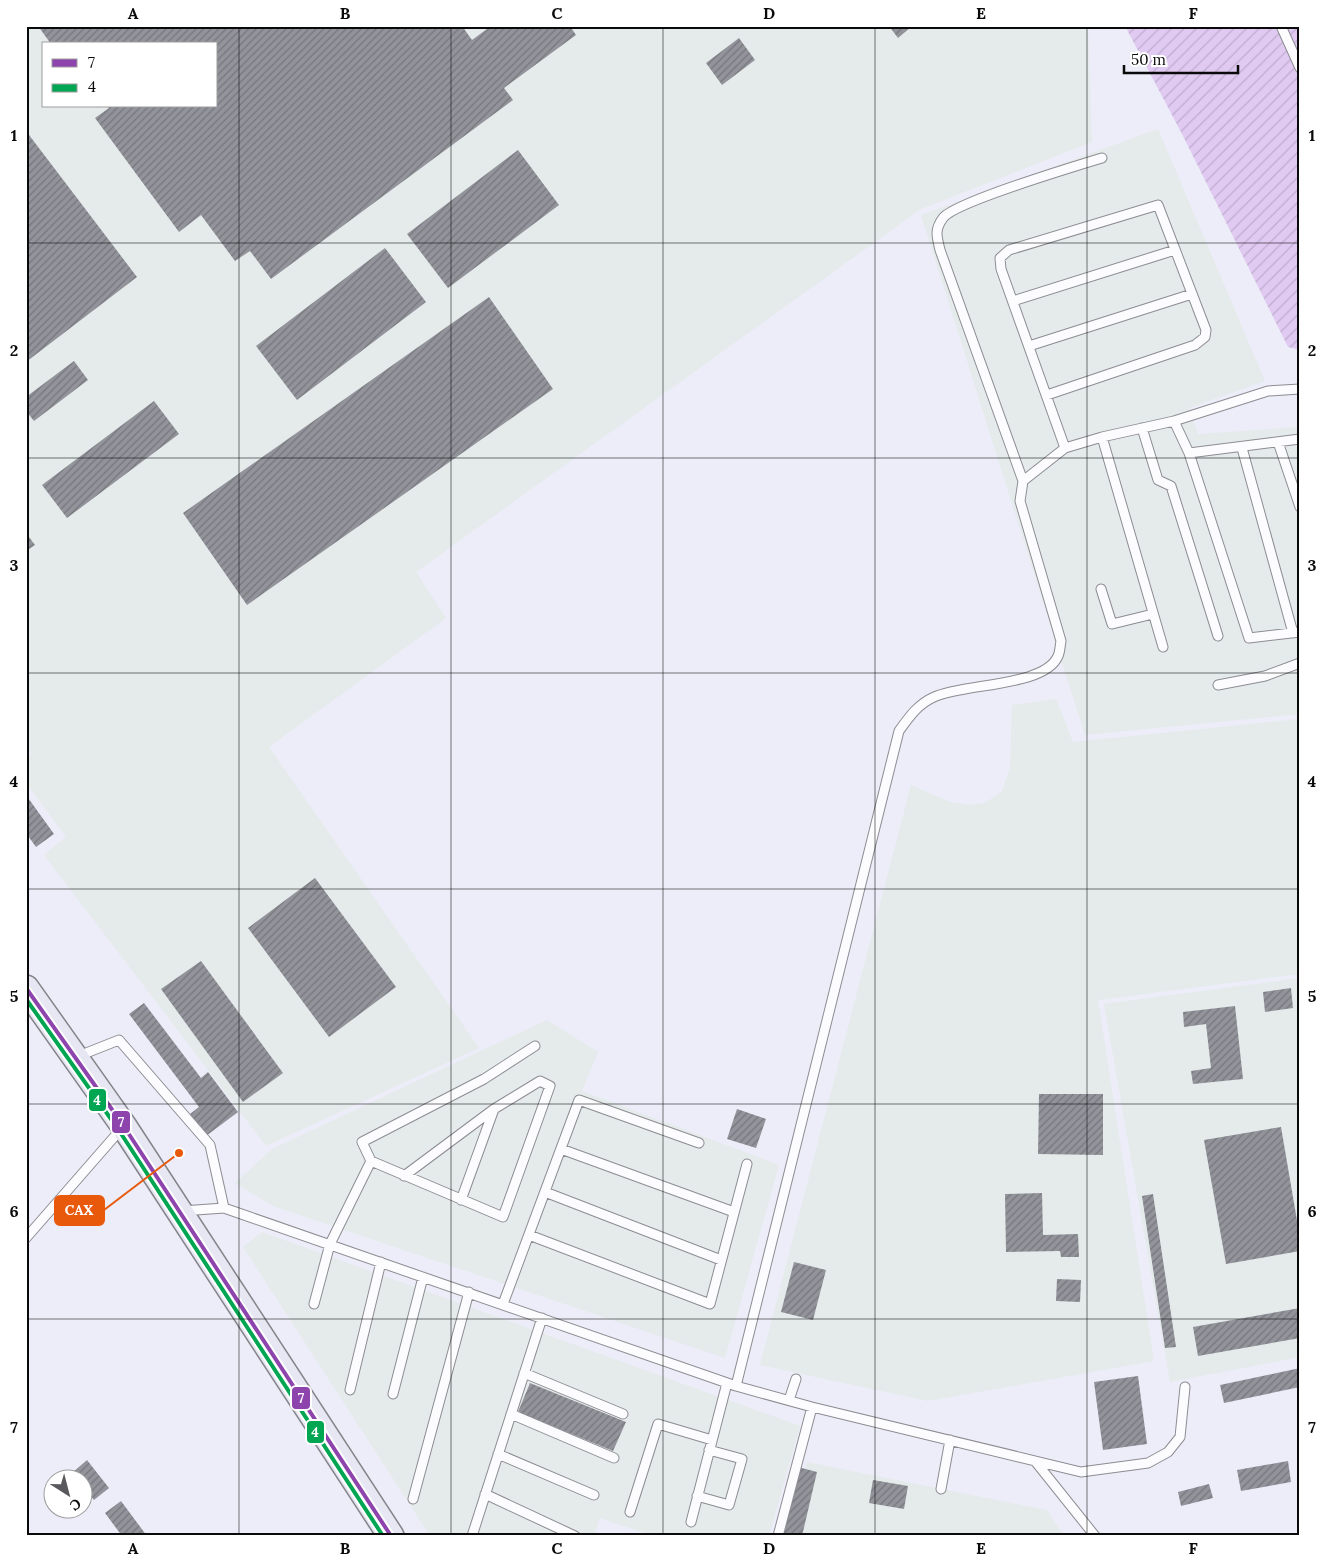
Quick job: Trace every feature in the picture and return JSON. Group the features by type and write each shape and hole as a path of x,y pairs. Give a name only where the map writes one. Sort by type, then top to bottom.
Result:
{"main road":[{"path":"26,988 123,1126 391,1536"}],"lane":[{"path":"1281,26 1300,68"},
{"path":"691,1522 709,1450 731,1385 899,731 913,711 934,697 953,691 1033,677 1048,668 1058,657 1061,641 1020,501 1023,481 940,250 936,231 944,216 966,204 1102,158"},
{"path":"1047,395 1195,345 1204,337 1206,330 1158,205 1009,250 1000,258 1001,269 1065,448"},
{"path":"1013,301 1175,250"},
{"path":"1029,346 1192,294"},
{"path":"1023,481 1065,448 1174,420 1268,391 1300,389"},
{"path":"1174,420 1189,453 1249,638 1296,632 1242,448"},
{"path":"1142,428 1158,480 1171,486 1218,636"},
{"path":"1102,437 1163,647"},
{"path":"1189,453 1242,448 1300,439"},
{"path":"1278,442 1300,507"},
{"path":"1101,589 1112,624 1153,614"},
{"path":"1218,685 1265,676 1300,663"},
{"path":"75,1058 119,1040 210,1145 224,1208"},
{"path":"404,1176 494,1109 540,1081 550,1086 503,1217 404,1176 371,1161 362,1142 484,1079 534,1046"},
{"path":"503,1304 579,1100 699,1143"},
{"path":"461,1200 494,1109"},
{"path":"26,1238 123,1126"},
{"path":"561,1149 734,1212"},
{"path":"314,1304 330,1244 371,1161"},
{"path":"529,1235 710,1304 747,1164"},
{"path":"545,1192 721,1260"},
{"path":"179,1211 224,1208 731,1385 812,1407 1081,1472 1148,1463 1168,1452 1180,1436 1185,1387"},
{"path":"350,1390 381,1262"},
{"path":"394,1394 423,1277"},
{"path":"413,1499 469,1292"},
{"path":"472,1536 542,1318"},
{"path":"524,1373 623,1414"},
{"path":"789,1400 796,1379"},
{"path":"778,1536 812,1407"},
{"path":"511,1414 614,1458"},
{"path":"630,1512 658,1424 712,1440"},
{"path":"941,1489 950,1440"},
{"path":"697,1496 729,1506 742,1459 709,1450"},
{"path":"498,1454 594,1495"},
{"path":"1035,1460 1095,1536"},
{"path":"485,1494 575,1536"}],"shaded area":[{"path":"26,26 1088,26 1092,142 921,209 416,572 446,618 269,747 479,1048 266,1146 44,855 66,837 26,783 26,766 31,753 26,747"},
{"path":"1125,26 1300,26 1300,350 1288,347 1182,134"},
{"path":"1158,129 1265,381 1189,408 1198,434 1300,427 1300,714 1085,735 921,215"},
{"path":"1056,699 1073,742 1300,719 1300,974 1098,1000 1154,1361 928,1401 760,1365 911,785 950,802 969,805 985,803 1002,791 1010,768 1012,705"},
{"path":"1300,978 1300,1357 1170,1382 1104,1004"},
{"path":"547,1020 598,1052 582,1091 779,1165 725,1358 273,1206 235,1183 272,1149"},
{"path":"262,1232 800,1426 769,1536 654,1536 600,1518 594,1536 430,1536 243,1247"},
{"path":"807,1462 1047,1510 1064,1536 788,1536"}],"building":[{"path":"38,26 462,26 472,40 491,26 570,26 576,35 504,88 513,100 271,279 250,251 235,261 201,215 179,232 95,118 109,108 218,108 218,42 50,42"},
{"path":"889,26 912,26 898,38"},
{"path":"739,38 755,60 722,85 706,63"},
{"path":"26,131 137,277 26,362"},
{"path":"518,150 559,205 448,288 407,234"},
{"path":"385,248 426,302 297,400 256,346"},
{"path":"489,297 553,389 247,605 183,513"},
{"path":"74,361 88,380 34,421 26,411 26,397"},
{"path":"154,401 179,434 67,518 42,485"},
{"path":"26,533 35,545 26,551"},
{"path":"26,795 54,834 36,847 26,833"},
{"path":"315,878 396,987 329,1037 248,928"},
{"path":"201,961 283,1073 243,1102 161,989"},
{"path":"1291,988 1293,1008 1265,1012 1263,992"},
{"path":"144,1003 201,1078 208,1072 238,1112 206,1136 190,1114 199,1107 129,1014"},
{"path":"1235,1006 1243,1079 1193,1084 1191,1071 1211,1068 1206,1024 1184,1027 1183,1012"},
{"path":"1039,1094 1103,1094 1103,1155 1038,1154"},
{"path":"737,1109 766,1119 756,1148 727,1139"},
{"path":"1281,1127 1300,1238 1300,1251 1226,1264 1204,1140"},
{"path":"1042,1193 1043,1235 1078,1234 1079,1257 1061,1257 1060,1251 1006,1252 1005,1194"},
{"path":"1153,1194 1176,1347 1165,1348 1142,1196"},
{"path":"794,1262 826,1270 813,1320 781,1312"},
{"path":"1057,1279 1081,1280 1080,1302 1056,1301"},
{"path":"1300,1308 1300,1338 1198,1356 1193,1327"},
{"path":"1300,1368 1300,1387 1224,1403 1220,1385"},
{"path":"1138,1376 1147,1444 1103,1450 1094,1382"},
{"path":"530,1383 626,1422 613,1451 518,1412"},
{"path":"87,1460 109,1488 94,1500 92,1498 92,1470 75,1470"},
{"path":"1288,1461 1291,1482 1241,1491 1237,1470"},
{"path":"798,1467 817,1472 802,1536 782,1533"},
{"path":"873,1480 908,1486 904,1509 869,1503"},
{"path":"1209,1484 1213,1498 1181,1506 1178,1492"},
{"path":"121,1501 147,1536 122,1536 105,1513"}],"transit line":[{"name":"7","path":"26,988 123,1125 391,1536"},
{"name":"4","path":"26,999 118,1129 383,1536"}],"place":[{"name":"САХ","path":"179,1153"}]}
